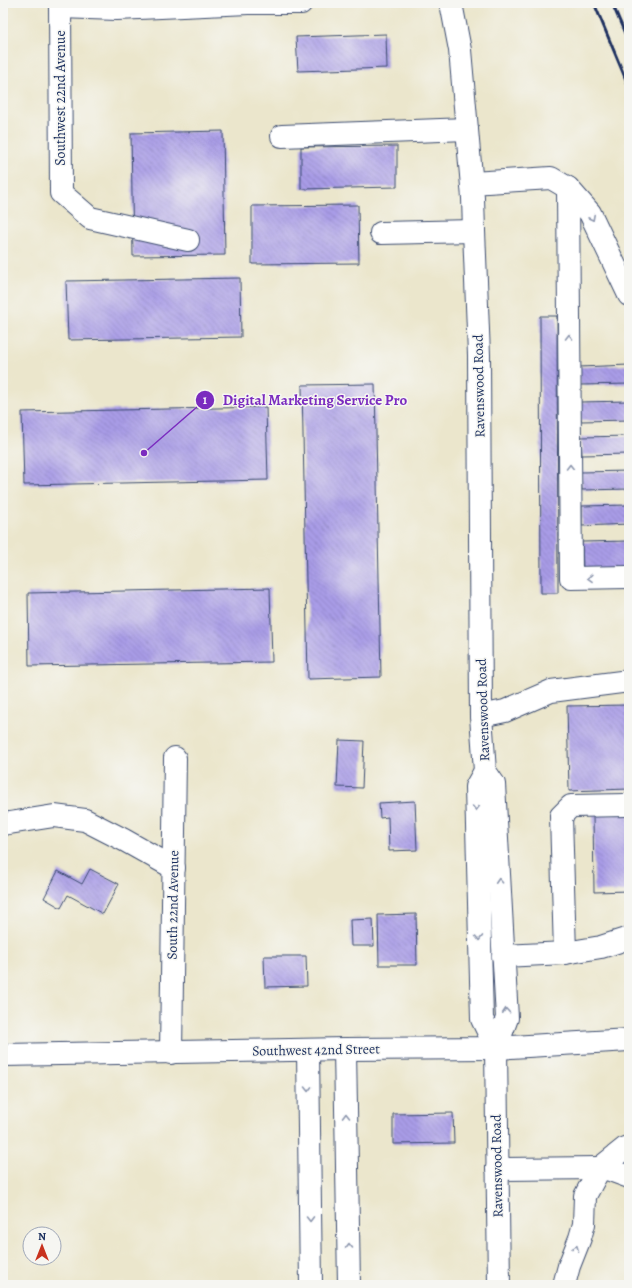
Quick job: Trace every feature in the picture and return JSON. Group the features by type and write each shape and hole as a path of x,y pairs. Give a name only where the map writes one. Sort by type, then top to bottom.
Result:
{"street":[{"path":"60,5 117,9 248,3 301,3"},
{"name":"Ravenswood Road","path":"451,3 460,50 472,183 480,355 481,716 485,771 494,784 507,1018 496,1048 499,1285"},
{"name":"Southwest 22nd Avenue","path":"60,5 61,193 90,218 188,240"},
{"path":"282,136 467,129"},
{"path":"472,183 551,178 568,188 590,213 629,295"},
{"path":"568,188 571,578 629,577"},
{"path":"381,233 474,231"},
{"path":"481,716 505,711 551,691 629,681"},
{"name":"South 22nd Avenue","path":"172,1053 175,758"},
{"name":"Ravenswood Road","path":"485,771 476,787 482,1019 496,1048"},
{"path":"565,953 561,816 571,806 626,805"},
{"path":"3,824 54,816 85,820 174,868"},
{"path":"503,956 565,953 601,947 629,938"},
{"name":"Southwest 42nd Street","path":"3,1055 496,1048 629,1040"},
{"path":"345,1049 349,1285"},
{"path":"308,1050 310,1285"},
{"path":"564,1285 584,1224 585,1196 600,1168 625,1148 629,1147"},
{"path":"497,1169 600,1168 629,1177"}],"building":[{"path":"386,34 387,68 298,71 296,37"},
{"path":"223,131 225,255 133,256 131,133"},
{"path":"397,146 397,187 301,189 301,147"},
{"path":"358,205 359,263 252,264 252,206"},
{"path":"240,278 241,337 68,340 66,281"},
{"path":"540,316 557,316 558,593 541,593"},
{"path":"629,365 629,384 580,385 579,367"},
{"path":"375,384 381,677 308,679 302,385"},
{"path":"629,401 629,420 581,421 580,402"},
{"path":"266,407 268,480 24,485 22,412"},
{"path":"629,436 629,454 582,455 581,437"},
{"path":"629,471 629,489 582,490 581,472"},
{"path":"629,505 629,524 582,526 582,506"},
{"path":"629,541 629,568 583,569 582,542"},
{"path":"270,588 272,662 29,666 28,593"},
{"path":"629,705 629,789 569,791 567,706"},
{"path":"339,740 364,741 362,788 337,787"},
{"path":"415,801 417,850 389,851 388,817 380,818 379,803"},
{"path":"629,813 629,891 594,892 593,814"},
{"path":"90,869 119,884 103,914 68,895 61,908 44,898 58,871 82,884"},
{"path":"416,914 417,965 379,965 378,915"},
{"path":"373,919 374,946 351,946 350,920"},
{"path":"264,956 306,956 307,986 265,987"},
{"path":"453,1113 454,1143 393,1144 393,1114"}],"railway":[{"path":"594,3 629,87"},
{"path":"612,3 629,43"}],"place":[{"name":"Digital Marketing Service Pro","path":"144,453"}]}
